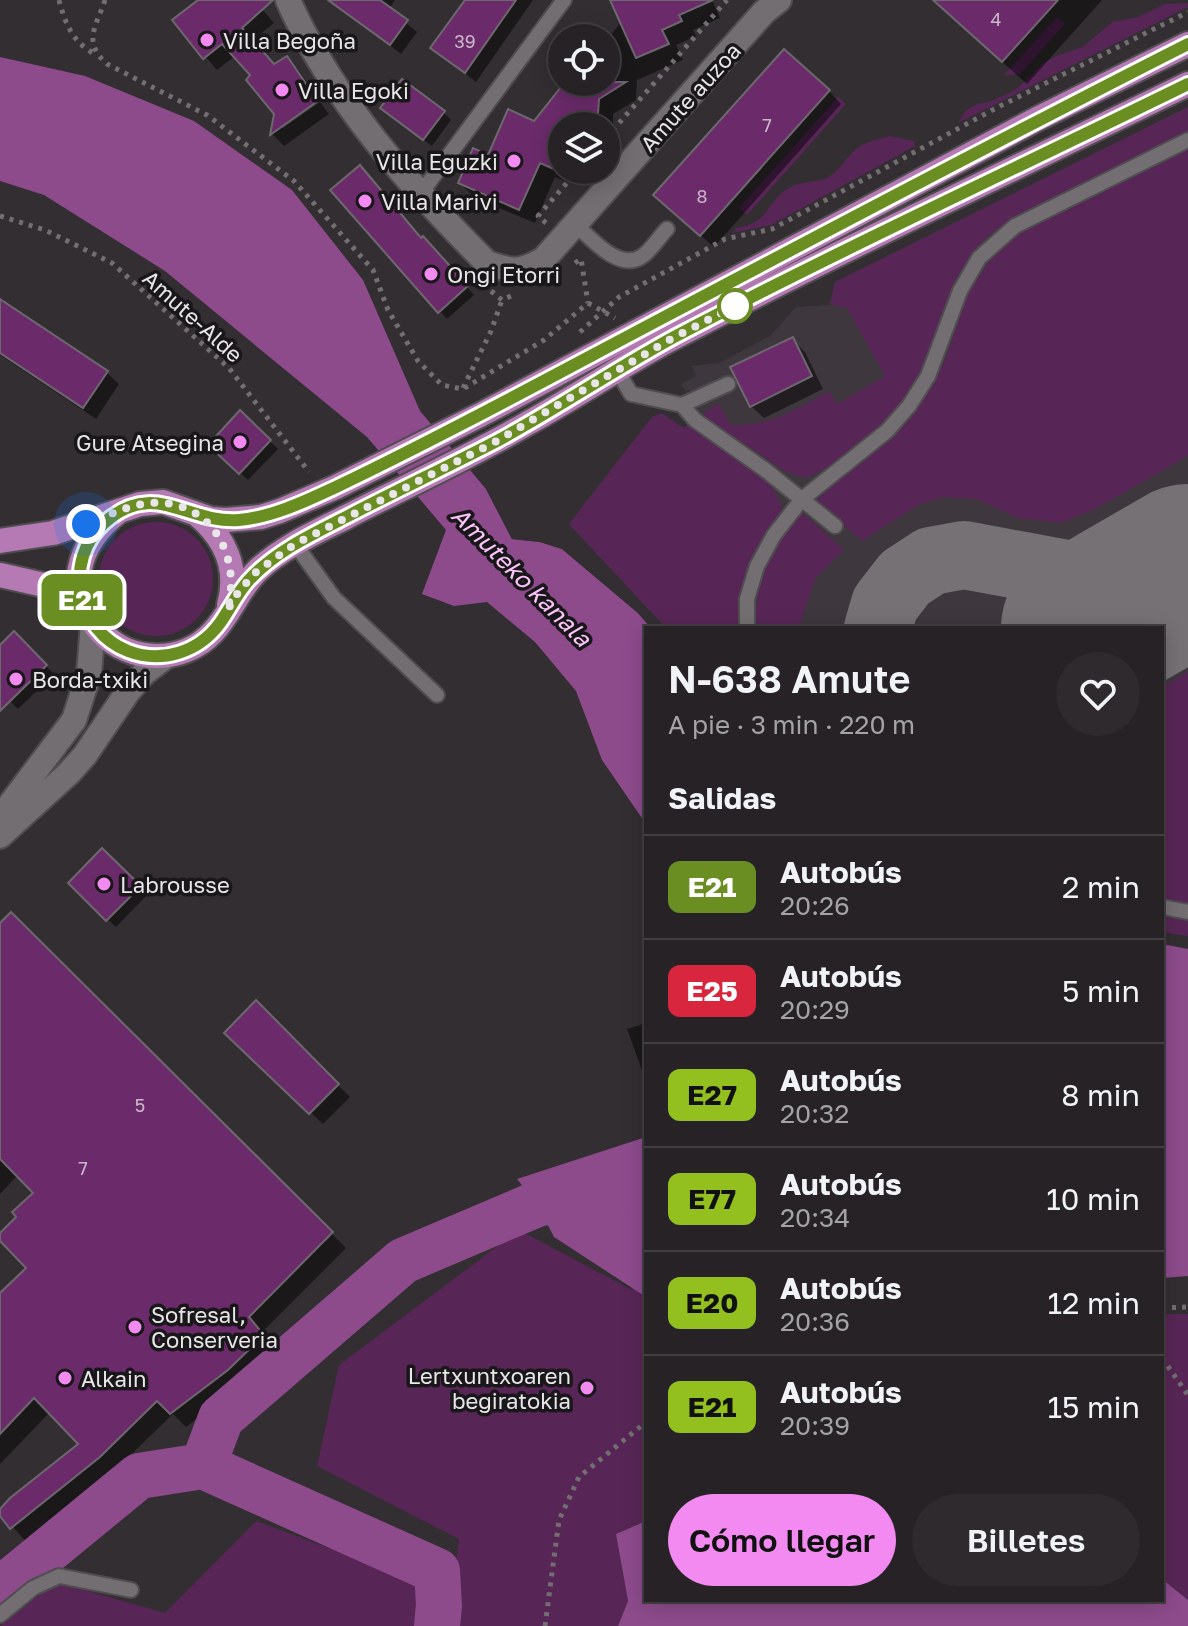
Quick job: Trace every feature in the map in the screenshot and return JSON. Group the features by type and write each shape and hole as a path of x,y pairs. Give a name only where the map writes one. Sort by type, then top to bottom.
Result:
{"main road":[{"path":"198,515 226,520 261,517 328,480 480,415 1037,119 1188,44"},
{"path":"0,575 44,585 88,615 103,635 132,653 165,657 185,651 216,629 239,591 256,572 295,544 493,443 617,370 781,282 1188,84"},
{"path":"0,541 53,533 140,504 163,502 183,507 198,515 220,537 229,558 233,576 227,611"},
{"path":"88,615 80,588 82,557 89,540 100,526 118,512"}],"street":[{"name":"Amute auzoa","path":"288,0 338,89 382,149 487,263 509,271 522,271 544,259 770,4"},
{"path":"0,818 74,720 89,674 88,615"},
{"path":"0,836 69,773 127,693 144,673 165,657"}],"lane":[{"path":"421,193 564,0"},
{"path":"747,626 747,599 757,566 774,535 802,499 887,431 909,406 928,376 960,291 979,258 1015,226 1188,140"},
{"path":"576,225 609,253 625,261 641,257 667,229"},
{"path":"617,370 631,394 682,405 728,384"},
{"path":"682,405 695,420 835,526"},
{"path":"295,544 334,598 437,695"},
{"path":"1164,907 1188,912"},
{"path":"0,1615 33,1588 59,1576 131,1590"}],"path":[{"path":"59,0 71,34 83,47 107,64 207,115 294,181 373,270 388,310 418,361 442,385 463,389 544,340 588,303 581,259"},
{"path":"98,56 91,40 105,0"},
{"path":"620,122 727,0"},
{"path":"578,334 619,297 725,239 772,229 1000,106 1188,12"},
{"path":"550,227 538,216 566,184"},
{"name":"Amute-Alde","path":"0,216 45,230 112,263 229,368 311,475"},
{"path":"463,389 502,300"},
{"path":"299,479 311,475 328,480"},
{"path":"1164,1308 1188,1307"},
{"path":"1164,1361 1188,1395"},
{"path":"545,1626 559,1520 579,1477 644,1424"}],"shaded area":[{"path":"1188,3 1188,7 958,123 965,111 1014,91 1045,62 1083,47 1112,22 1138,17 1165,4"},
{"path":"1057,17 1065,24 1020,74 1004,75"},
{"path":"838,97 846,104 747,215 739,208"},
{"path":"1188,107 1188,936 1164,932 1164,626 664,626 569,524 652,417 661,413 684,428 701,415 689,390 686,392 681,384 696,376 692,366 719,363 770,336 796,307 830,305 835,282"},
{"path":"1188,107 1188,134 1015,218 983,241 971,255 954,287 929,356 912,388 887,419 838,460 806,478 786,472 702,415 718,403 731,425 758,423 794,410 829,391 837,404 885,376 846,307 830,305 835,282"},
{"path":"891,136 914,141 915,146 771,225 732,233 737,228 756,222 789,188 825,179 860,146"},
{"path":"1188,150 1188,456 1097,508 1061,523 1018,518 976,499 944,497 920,504 862,541 815,501 910,416 929,390 945,360 971,286 995,253 1021,232"},
{"path":"661,413 684,428 689,424 744,460 767,482 782,509 750,565 740,595 738,626 664,626 569,524 652,417"},
{"path":"800,511 844,550 815,579 800,626 754,626 758,594 771,554"},
{"path":"156,522 178,527 196,539 208,557 213,579 208,601 196,619 178,631 156,636 134,631 116,619 104,601 99,579 104,557 116,539 134,527"},
{"path":"1188,672 1188,905 1164,900 1164,686"},
{"path":"1164,915 1188,918 1188,936 1164,932"},
{"path":"519,1230 632,1290 644,1275 644,1522 616,1534 628,1601 618,1626 448,1626 459,1539 317,1466 339,1365"},
{"path":"1164,1314 1188,1314 1188,1600 1164,1581"},
{"path":"256,1521 428,1585 423,1626 0,1626 56,1582 165,1613"}],"water":[{"name":"Amuteko kanala","path":"0,57 85,76 194,121 292,190 363,280 420,411 486,489 512,539 540,542 562,549 649,626 644,626 644,821 602,760 576,691 535,642 487,602 454,606 422,594 446,530 367,437 165,271 44,195 0,181"},
{"path":"1164,944 1188,949 1188,1276 1164,1278"},
{"path":"644,1138 644,1296 554,1237 537,1204 517,1179"},
{"path":"644,1522 644,1602 1164,1602 1164,1581 1188,1600 1188,1626 618,1626 628,1601 616,1534"}],"pier":[{"path":"489,487 515,535 565,545 641,610 653,626 649,626 562,549 540,542 512,539 486,489"}],"building":[{"path":"198,0 273,0 242,28 274,64 287,56 318,101 270,135 274,114 246,80 250,75 222,44 203,59 172,20"},
{"path":"328,0 380,0 408,20 390,45"},
{"path":"465,0 516,0 465,73 430,48"},
{"path":"610,0 713,0 679,15 682,21 662,30 669,44 636,58"},
{"path":"933,0 1058,0 1002,62"},
{"path":"784,49 830,90 700,236 653,195"},
{"path":"402,79 445,111 423,140 380,108"},
{"name":"Villa Eguzki","path":"554,96 604,96 599,99 598,112 548,112 548,166 540,163 519,210 458,183 473,148 488,155 508,109 534,121"},
{"path":"360,165 421,238 423,236 468,286 438,313 330,190"},
{"path":"0,299 108,371 83,408 0,353"},
{"path":"793,337 812,376 750,407 730,367"},
{"name":"Gure Atsegina","path":"240,410 271,440 239,474 208,445"},
{"name":"Borda-txiki","path":"14,631 47,665 0,711 0,645"},
{"name":"Labrousse","path":"102,848 141,886 106,921 68,883"},
{"path":"11,912 333,1232 249,1317 264,1335 228,1370 170,1414 157,1401 100,1457 10,1529 0,1516 0,1509 78,1444 34,1398 0,1434 0,1293 26,1268 0,1241 0,1233 16,1217 12,1212 33,1193 0,1159 0,923"},
{"path":"256,1000 339,1084 309,1114 224,1033"}],"waterway":[{"path":"0,1590 139,1476 203,1466 221,1418 403,1261 537,1204 644,1182"},
{"path":"203,1466 437,1571 437,1626"}],"taxiway":[{"path":"879,626 885,604 905,578 931,561 964,555 1104,581 1143,578 1188,566"}],"runway":[{"path":"1089,626 1188,569"}],"bus line":[{"name":"E21","path":"1188,44 1037,119 480,415 322,493 280,511 241,520 211,519 163,502 140,504 118,512 100,526 89,540 82,557 80,588 84,607 103,635 132,653 165,657 185,651 216,629 239,591 256,572 295,544 493,443 669,340 781,282 1188,84"}],"place":[{"name":"Villa Begoña","path":"207,40"},
{"name":"Villa Egoki","path":"282,90"},
{"name":"Villa Eguzki","path":"514,161"},
{"name":"Villa Marivi","path":"365,201"},
{"name":"Ongi Etorri","path":"431,274"},
{"name":"Gure Atsegina","path":"240,442"},
{"name":"Borda-txiki","path":"16,679"},
{"name":"Labrousse","path":"104,884"},
{"name":"Sofresal, Conserveria","path":"135,1327"},
{"name":"Alkain","path":"65,1378"},
{"name":"Lertxuntxoaren begiratokia","path":"587,1388"}],"route":[{"path":"86,524 140,504 163,502 198,515 220,537 229,558 233,576 227,611 256,572 295,544 493,443 669,340 735,306"}]}
